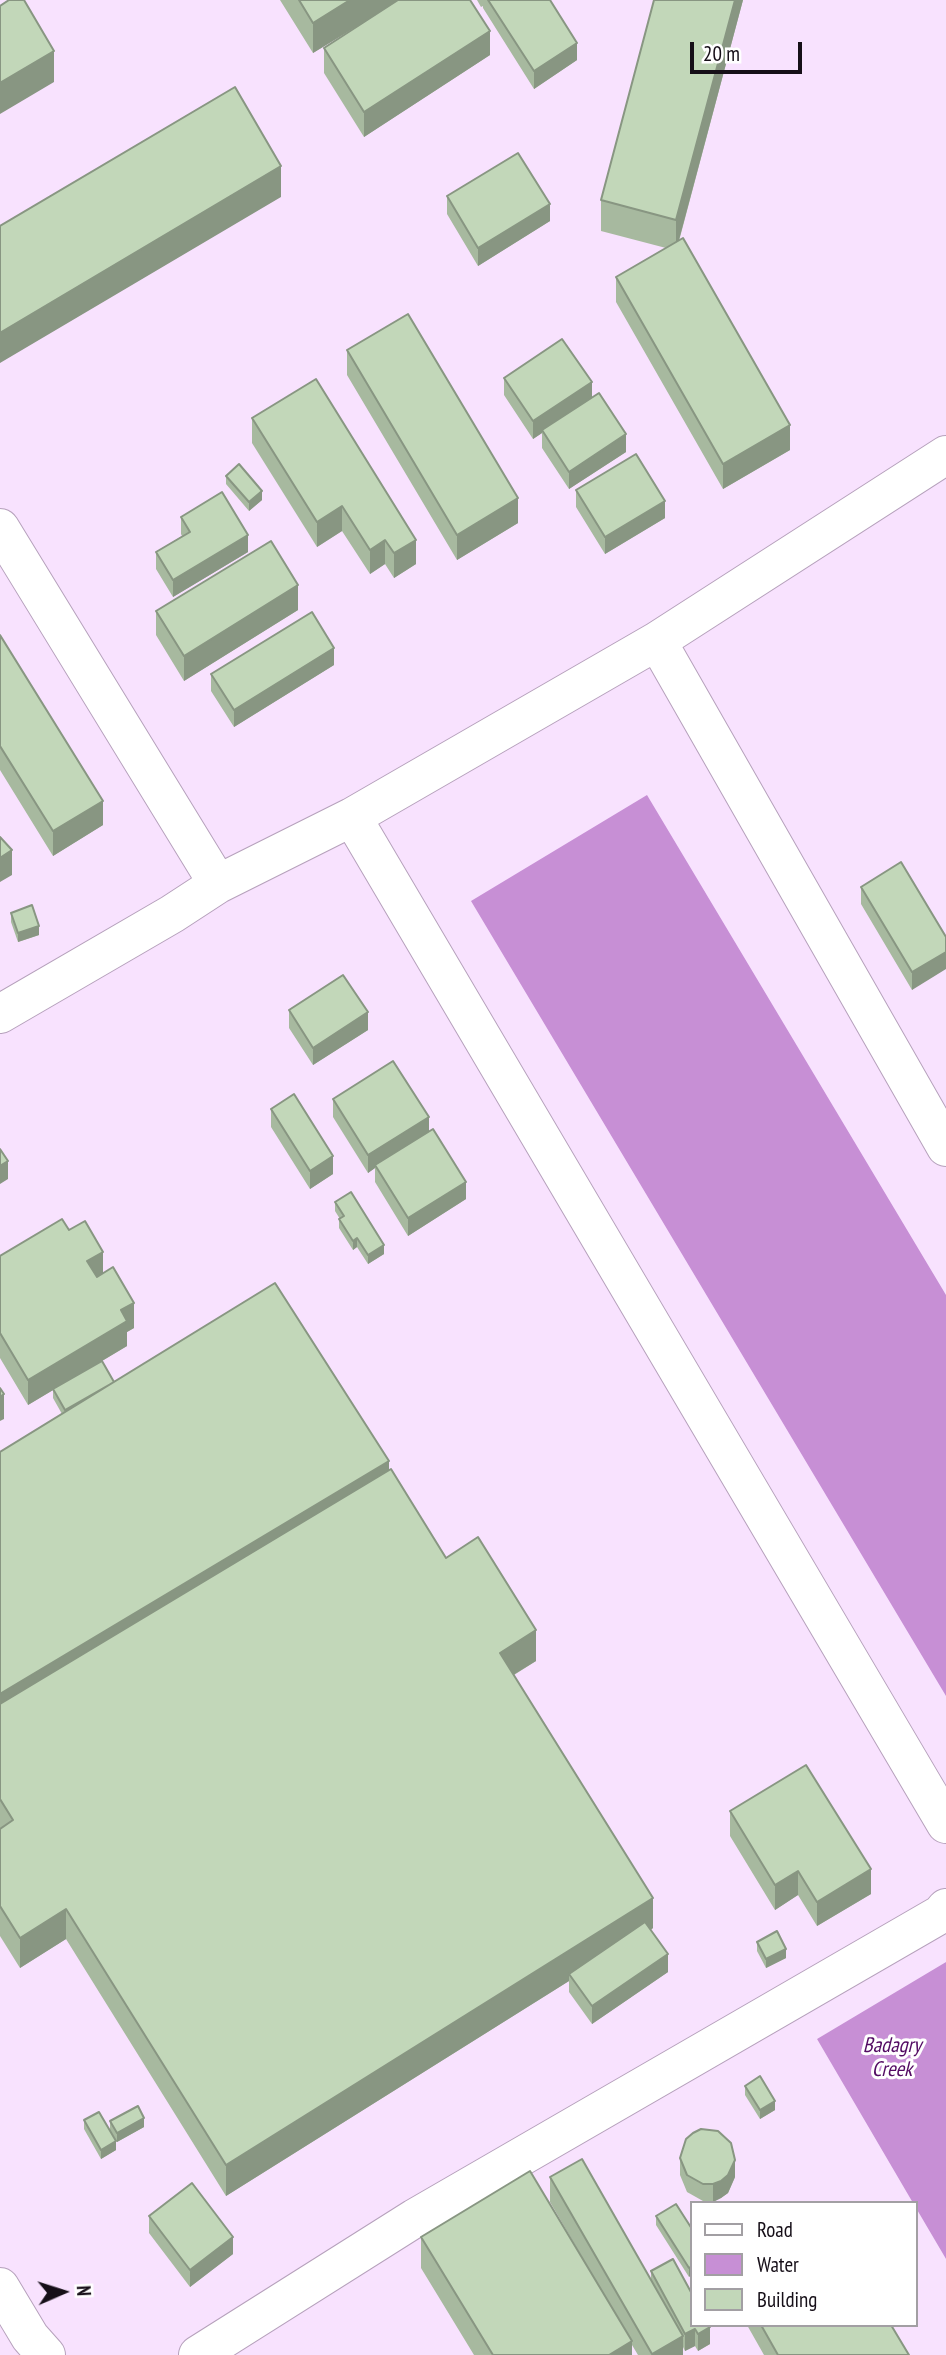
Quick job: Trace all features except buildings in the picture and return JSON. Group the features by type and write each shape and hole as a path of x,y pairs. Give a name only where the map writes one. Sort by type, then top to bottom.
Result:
{"lane":[{"path":"0,1014 172,914 218,884 352,817 657,641 946,454"},
{"path":"0,528 218,884"},
{"path":"657,641 946,1147"},
{"path":"352,817 946,1824"},
{"path":"198,2355 415,2218 941,1914 946,1908"},
{"path":"0,2287 30,2337 46,2355"}],"shaded area":[{"path":"0,0 946,0 946,1962 817,2039 912,2201 690,2201 690,2327 918,2327 918,2211 946,2259 946,2355 0,2355"}],"water":[{"path":"647,795 946,1295 946,1696 471,901"},
{"name":"Badagry Creek","path":"946,1962 946,2259 918,2211 918,2201 912,2201 817,2039"}]}
